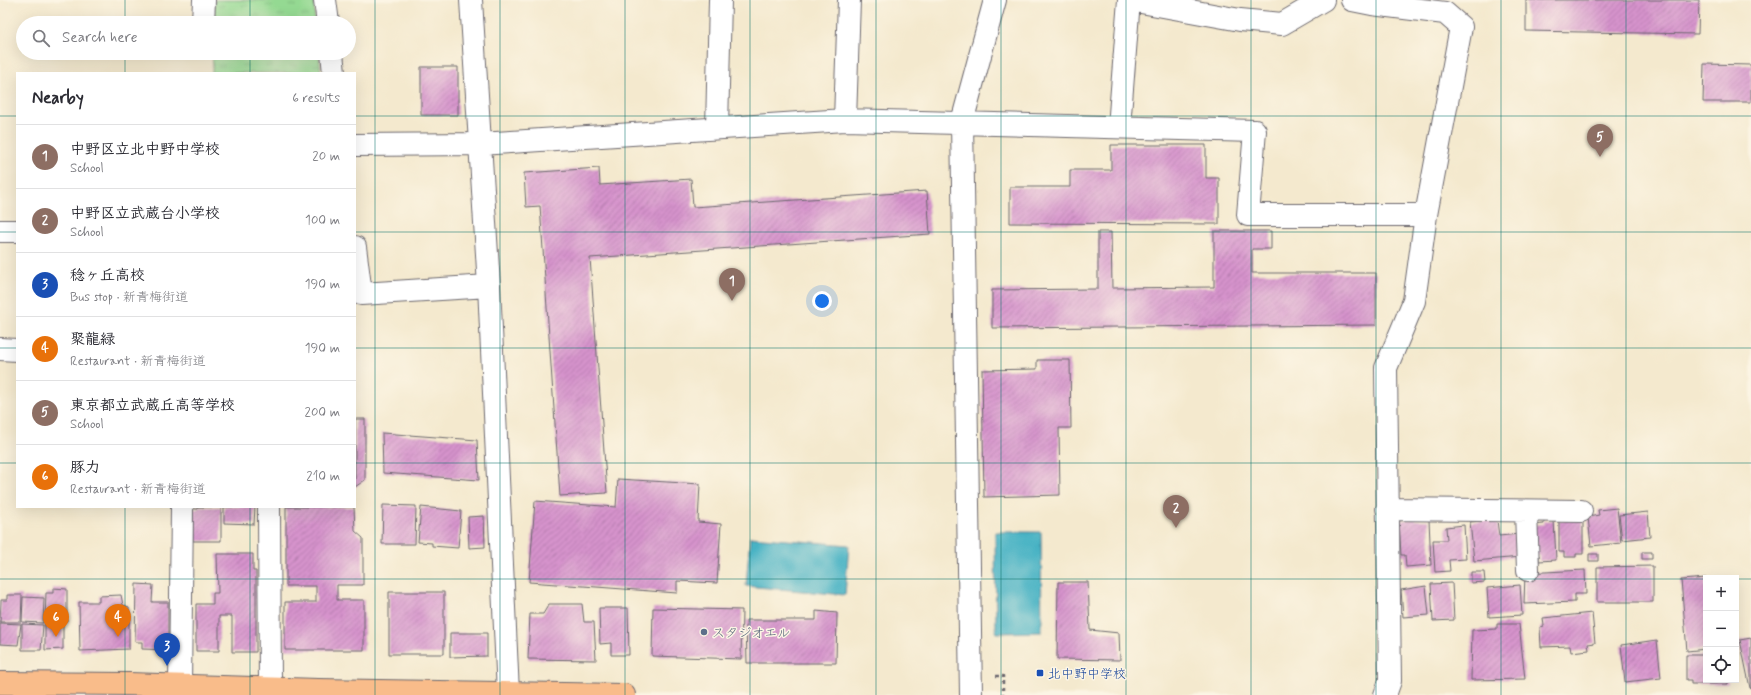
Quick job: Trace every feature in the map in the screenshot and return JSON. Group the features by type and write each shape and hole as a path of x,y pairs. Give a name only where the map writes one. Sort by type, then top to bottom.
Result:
{"main road":[{"path":"0,683 189,689 270,688 318,692 624,695"}],"street":[{"path":"203,16 204,0"},
{"path":"325,0 327,16"},
{"path":"471,0 490,286 508,693"},
{"path":"717,128 720,0"},
{"path":"845,120 849,0"},
{"path":"971,695 962,122 995,0"},
{"path":"1119,127 1130,0 1240,20 1282,24 1320,1"},
{"path":"1352,0 1372,4 1426,5 1444,13 1460,27 1426,215 1414,301 1386,368 1390,681 1385,695"},
{"path":"333,60 334,72"},
{"path":"356,145 480,144 845,120 1254,131 1248,215 1426,215"},
{"path":"0,231 16,231"},
{"path":"356,255 361,294 490,286"},
{"path":"0,349 16,350"},
{"path":"182,508 189,689"},
{"path":"269,508 270,688"},
{"path":"1387,509 1581,511"},
{"path":"1526,510 1528,570"}],"path":[{"path":"1002,695 1003,676"}],"green space":[{"path":"215,0 314,0 315,16 214,16"},
{"path":"213,60 320,60 321,72 212,72"}],"water":[{"path":"995,532 1041,532 1042,632 996,633"},
{"path":"750,537 849,545 845,595 746,586"}],"building":[{"path":"1526,0 1699,0 1698,34 1526,31"},
{"path":"1704,64 1751,65 1751,102 1703,102"},
{"path":"421,67 458,67 458,115 421,115"},
{"path":"1111,145 1206,145 1206,178 1219,178 1219,224 1010,223 1010,187 1070,187 1070,170 1111,170"},
{"path":"599,168 600,185 691,179 693,207 927,191 930,234 590,258 607,493 560,496 540,206 526,207 524,173"},
{"path":"1214,231 1271,231 1271,249 1252,249 1252,273 1376,273 1376,325 992,328 992,290 1098,289 1098,232 1111,232 1112,288 1214,287"},
{"path":"1037,360 1070,360 1071,428 1059,428 1060,495 984,497 982,370 1037,369"},
{"path":"356,419 365,419 365,480 356,486"},
{"path":"382,433 477,440 479,480 383,473"},
{"path":"618,479 700,484 698,522 721,524 717,583 677,581 677,593 529,582 535,501 616,507"},
{"path":"383,505 416,506 415,544 382,544"},
{"path":"421,507 461,511 458,548 432,546 432,543 418,542"},
{"path":"221,508 221,541 193,541 193,509"},
{"path":"224,508 255,508 254,524 224,523"},
{"path":"286,508 354,508 355,531 363,538 363,585 337,585 337,600 364,600 364,650 285,650 285,602 316,602 316,586 286,586"},
{"path":"1617,508 1621,543 1591,546 1588,517 1599,515 1598,510"},
{"path":"1648,512 1650,537 1622,540 1619,515"},
{"path":"484,516 485,547 469,548 468,517"},
{"path":"1416,518 1416,520 1429,520 1431,565 1406,567 1405,555 1401,555 1399,521"},
{"path":"1497,520 1499,536 1520,534 1521,557 1474,561 1470,522"},
{"path":"1554,520 1556,560 1539,561 1539,555 1534,555 1532,525 1544,524 1544,521"},
{"path":"1559,520 1583,520 1583,554 1576,554 1576,557 1564,557 1564,552 1559,552"},
{"path":"1464,525 1466,559 1449,560 1450,571 1435,572 1433,540 1447,540 1446,527"},
{"path":"1642,552 1652,552 1652,559 1642,559"},
{"path":"217,554 253,554 253,571 256,571 256,652 232,652 232,616 219,616 219,651 196,651 196,604 213,604 213,593 218,593"},
{"path":"1589,554 1598,554 1598,561 1589,561"},
{"path":"1653,566 1653,602 1597,602 1597,567"},
{"path":"1585,570 1586,594 1575,594 1575,602 1524,604 1525,573"},
{"path":"1471,572 1484,572 1485,582 1471,583"},
{"path":"1703,578 1703,649 1687,651 1681,580"},
{"path":"1058,582 1088,582 1090,630 1119,633 1120,660 1057,659"},
{"path":"1452,583 1454,620 1433,621 1431,584"},
{"path":"136,584 153,585 152,602 168,602 168,650 142,649 142,642 135,642"},
{"path":"1520,585 1522,615 1489,617 1487,588"},
{"path":"1426,586 1429,615 1403,617 1401,590"},
{"path":"53,588 67,589 67,621 45,621 46,593 53,593"},
{"path":"389,592 444,592 444,654 389,654"},
{"path":"7,595 22,595 21,622 0,622 1,600 7,600"},
{"path":"121,595 123,605 129,607 129,649 80,651 79,602 99,602 99,596"},
{"path":"23,597 44,598 43,623 22,622"},
{"path":"549,604 582,604 584,622 594,622 596,660 528,659 530,614 543,614"},
{"path":"599,608 628,608 629,655 611,655 611,643 600,644"},
{"path":"653,608 742,610 741,659 652,656"},
{"path":"816,611 837,613 836,663 747,663 746,620 816,620"},
{"path":"1592,613 1595,643 1588,644 1589,650 1571,652 1570,646 1541,647 1540,627 1544,626 1543,618"},
{"path":"0,623 21,624 18,645 0,644"},
{"path":"45,623 63,623 63,649 45,650"},
{"path":"22,624 43,625 41,650 22,650"},
{"path":"1497,624 1519,624 1525,679 1471,680 1472,630 1497,629"},
{"path":"450,633 487,633 487,656 450,657"},
{"path":"1751,638 1751,688 1750,688 1740,640"},
{"path":"1657,640 1661,678 1625,682 1621,645"},
{"path":"1686,655 1703,655 1703,683 1728,684 1691,684 1691,680 1686,680"}],"place":[{"name":"東京都立武蔵丘高等学校","path":"1600,157"},
{"name":"中野区立北中野中学校","path":"732,301"},
{"name":"中野区立武蔵台小学校","path":"1176,528"},
{"name":"スタジオエル","path":"704,632"},
{"name":"豚力","path":"56,637"},
{"name":"聚龍緑","path":"118,637"},
{"name":"稔ヶ丘高校","path":"167,666"},
{"name":"北中野中学校","path":"1040,673"}]}
